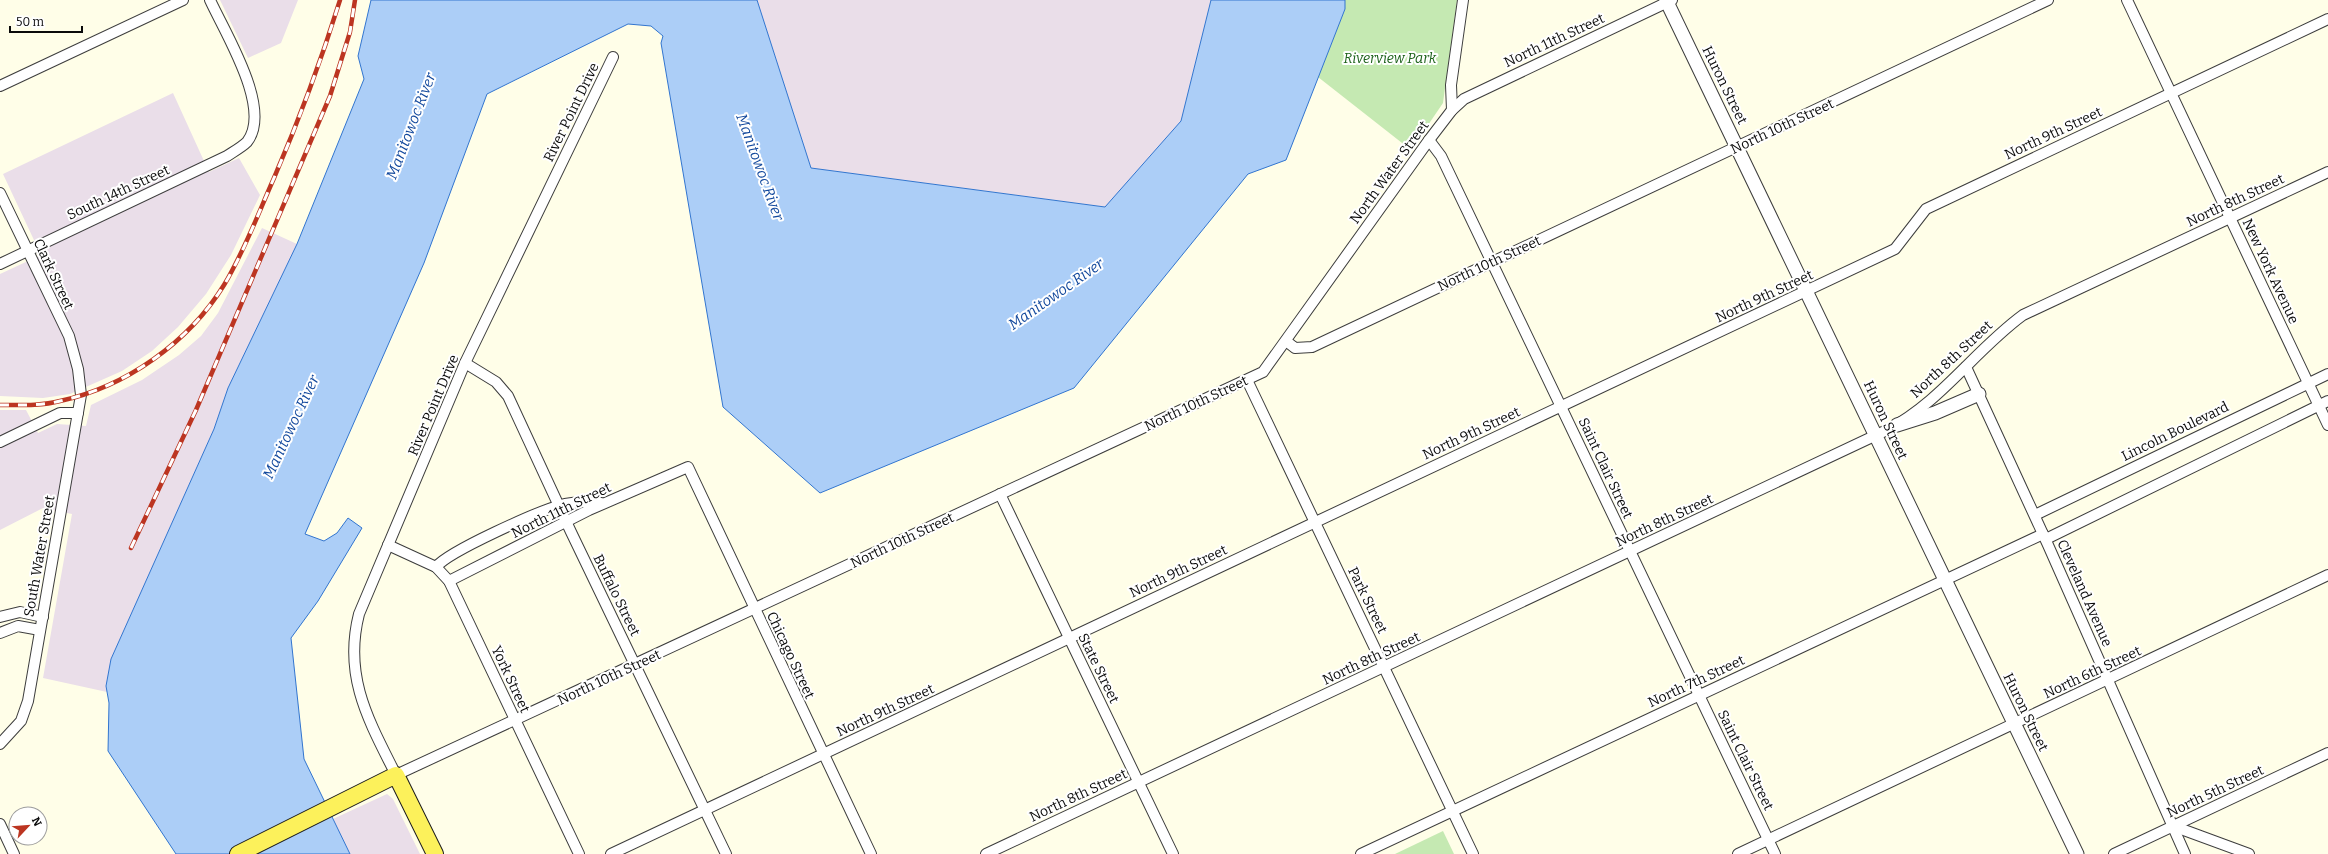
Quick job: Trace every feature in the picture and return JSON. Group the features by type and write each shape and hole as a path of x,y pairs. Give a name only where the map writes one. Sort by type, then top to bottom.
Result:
{"main road":[{"name":"North 10th Street","path":"238,854 331,806 396,775"},
{"path":"396,775 435,854"}],"street":[{"path":"0,86 183,0"},
{"name":"South 14th Street","path":"0,264 227,156 247,142 256,121 252,90 210,0"},
{"path":"1452,110 1451,85 1463,0"},
{"name":"North 10th Street","path":"396,775 635,666 1000,494 1247,380 1263,372 1286,341 1295,348 1312,347 2048,0"},
{"name":"New York Avenue","path":"2127,0 2308,383 2323,404 2328,425"},
{"name":"North 11th Street","path":"1452,110 1464,99 1668,1"},
{"name":"Huron Street","path":"1668,1 2077,854"},
{"name":"North 9th Street","path":"611,854 1895,249 1926,209 2328,19"},
{"name":"River Point Drive","path":"396,775 365,712 357,688 355,667 355,632 359,614 465,363 613,57"},
{"name":"North Water Street","path":"1286,341 1452,110"},
{"name":"Saint Clair Street","path":"1429,140 1441,156 1629,552 1775,854"},
{"name":"North 8th Street","path":"986,854 1876,436 1897,425 1936,396 2002,330 2023,315 2328,172"},
{"name":"Clark Street","path":"0,193 68,336 78,369"},
{"name":"Buffalo Street","path":"465,363 496,382 508,396 635,666 726,854"},
{"name":"Cleveland Avenue","path":"1966,367 2035,515 2186,854"},
{"name":"South Water Street","path":"0,744 14,730 20,721 28,701 81,395 78,369"},
{"name":"Lincoln Boulevard","path":"2035,515 2328,374"},
{"name":"Park Street","path":"1247,380 1473,854"},
{"path":"1897,425 1935,413 1979,394"},
{"path":"2044,536 2323,404"},
{"path":"0,442 60,413 78,413"},
{"name":"North 11th Street","path":"449,581 603,504 688,467"},
{"name":"Chicago Street","path":"688,467 871,854"},
{"name":"State Street","path":"1000,494 1173,854"},
{"name":"North 11th Street","path":"436,567 452,554 559,506 582,502 603,504"},
{"name":"North 7th Street","path":"1361,854 1945,580 2044,536"},
{"name":"York Street","path":"388,545 436,567 449,581 579,854"},
{"name":"North 6th Street","path":"1738,854 2328,576"},
{"path":"0,617 20,612 43,617"},
{"path":"0,633 18,626 40,630"},
{"path":"0,733 14,730"},
{"name":"North 5th Street","path":"2114,854 2328,753"},
{"path":"0,824 14,854"},
{"path":"2173,826 2250,854"}],"shaded area":[{"path":"220,0 298,0 281,43 248,58"},
{"path":"757,0 1211,0 1181,121 1106,207 811,168"},
{"path":"173,93 209,172 239,158 260,195 231,255 206,294 178,327 152,351 122,371 70,394 43,398 0,396 0,274 41,255 3,174"},
{"path":"262,228 297,244 228,388 214,429 111,659 107,692 43,678 72,514 43,508 0,530 0,410 26,410 38,433 57,424 86,426 91,405 142,380 179,355 201,336 218,313"},
{"path":"387,794 393,799 420,854 350,854 333,819"}],"green space":[{"name":"Riverview Park","path":"1345,0 1457,0 1443,103 1411,150 1318,77 1345,9"},
{"path":"1443,831 1454,854 1395,854"}],"water":[{"name":"Manitowoc River","path":"371,0 757,0 811,168 1105,207 1181,121 1211,0 1345,0 1345,9 1286,160 1248,174 1074,388 820,493 723,407 661,43 663,36 651,26 628,24 487,94 424,263 305,534 324,541 337,533 348,518 362,528 318,601 291,638 304,759 350,854 176,854 108,751 109,703 106,686 111,659 214,429 228,388 297,244 364,79 358,56"}],"railway":[{"path":"0,405 53,403 85,394 109,385 154,359 174,343 210,306 224,285 238,259 274,178 309,90 340,0"},
{"path":"131,548 196,410 330,96 350,32 355,0"}]}
